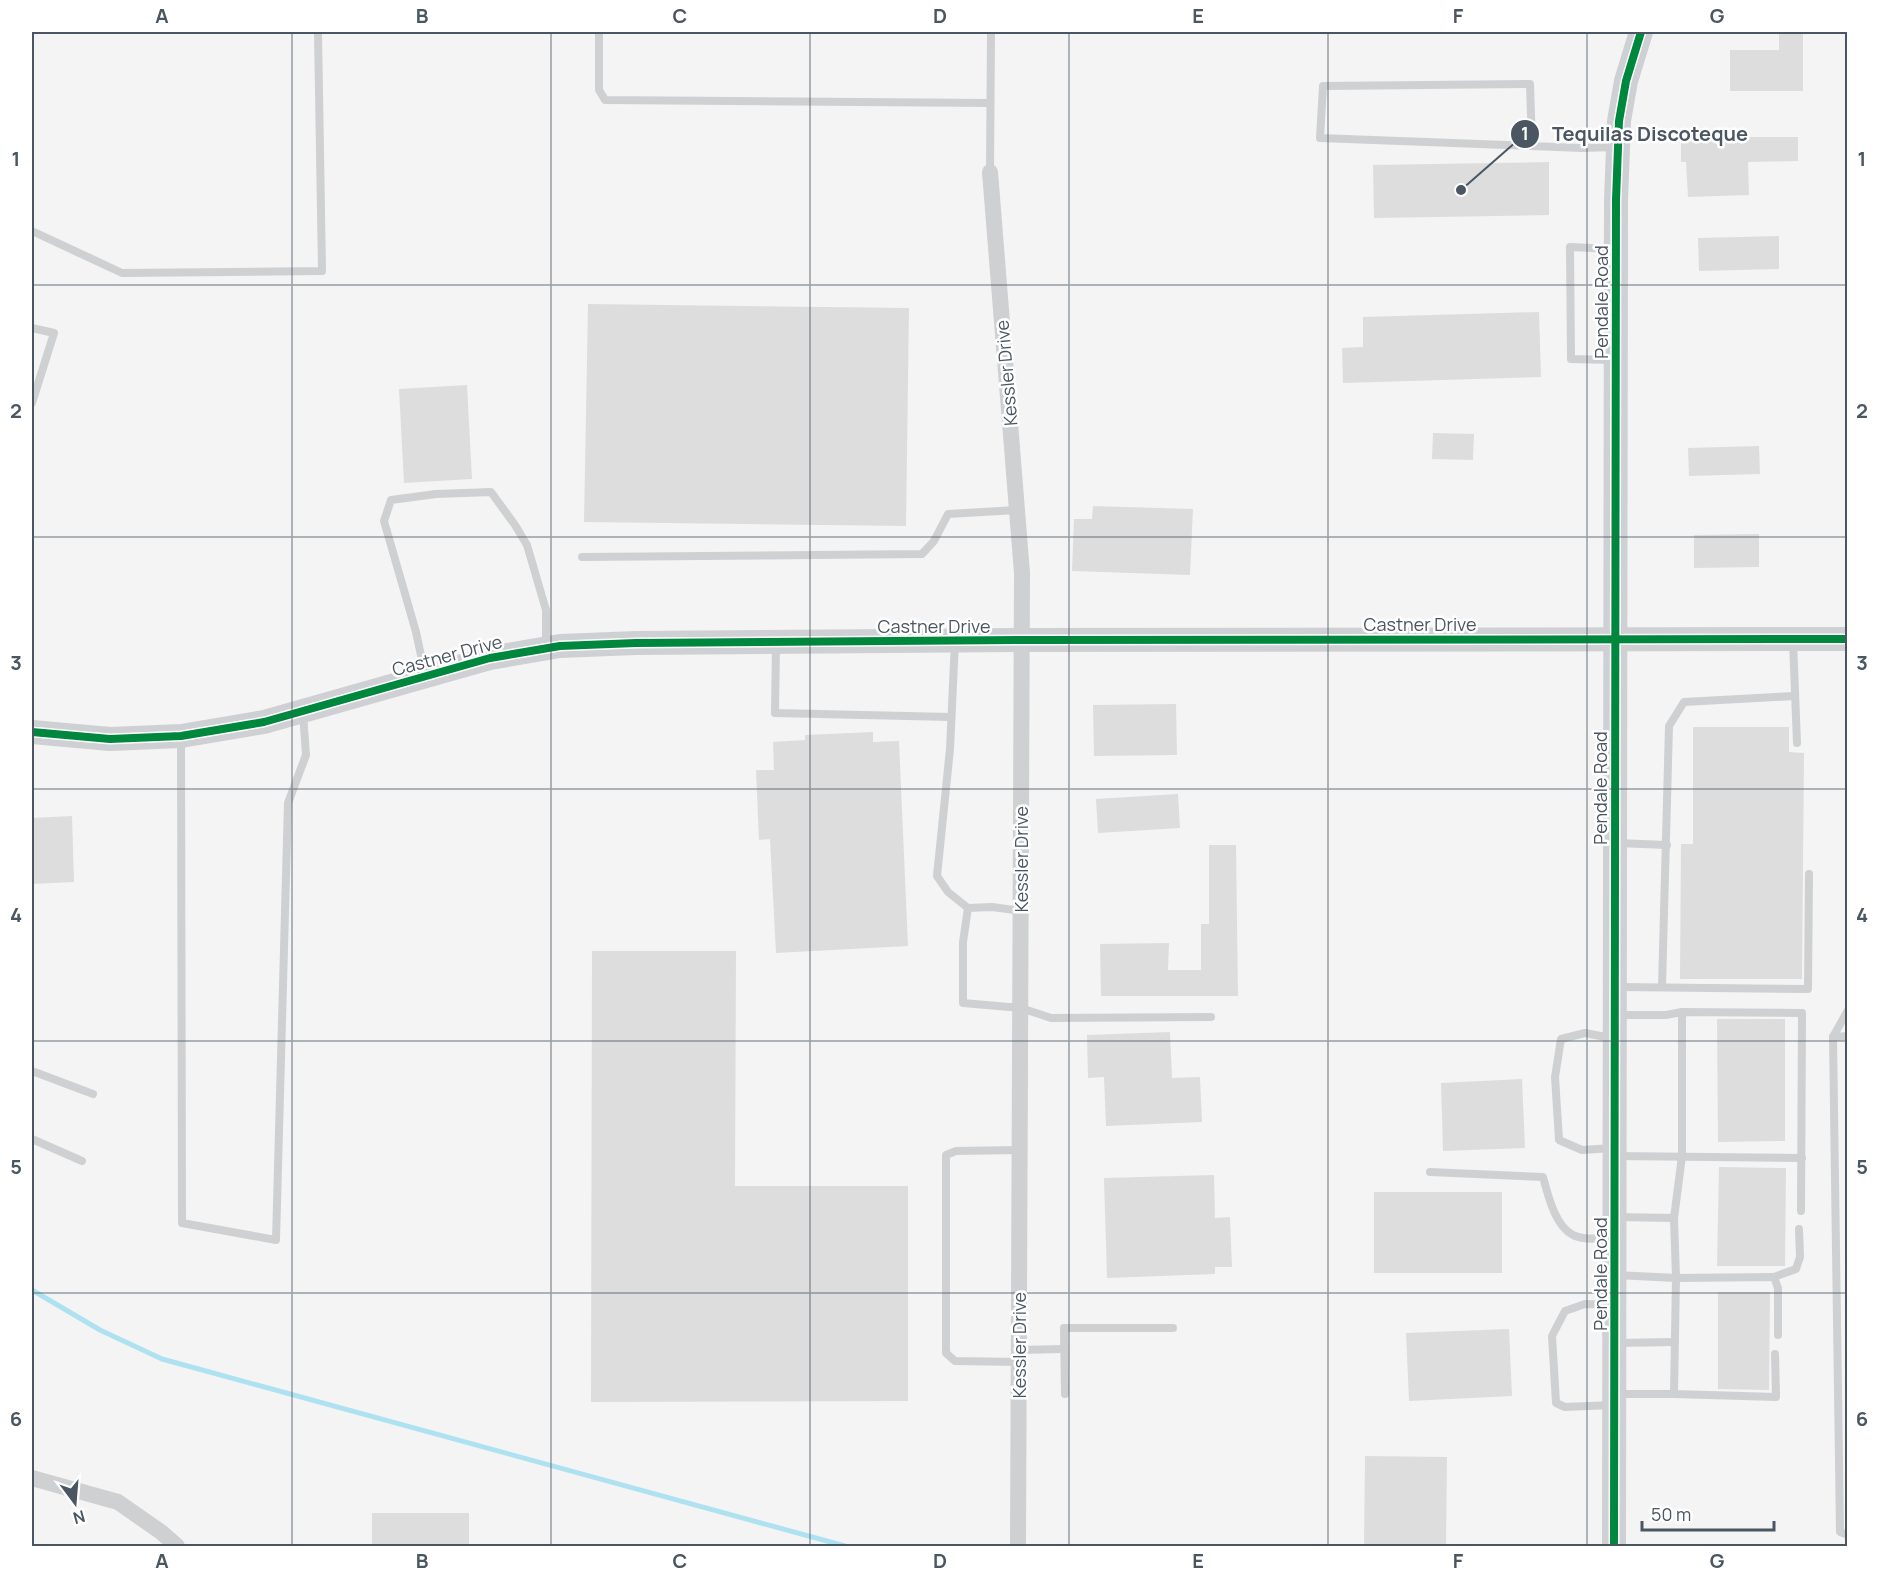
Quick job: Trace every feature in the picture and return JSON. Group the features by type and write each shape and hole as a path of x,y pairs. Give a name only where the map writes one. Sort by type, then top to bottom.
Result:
{"street":[{"name":"Pendale Road","path":"1614,1546 1616,249 1619,121 1626,81 1641,32"},
{"name":"Kessler Drive","path":"990,172 1022,573 1018,1546"},
{"name":"Castner Drive","path":"32,732 110,739 181,736 264,722 490,658 546,648 636,643 1848,639"},
{"path":"32,1478 118,1502 162,1532 177,1546"}],"lane":[{"path":"32,231 122,273 322,271 318,32"},
{"path":"599,32 599,90 605,100 990,103"},
{"path":"990,172 992,32"},
{"path":"1532,146 1530,84 1323,87 1320,138 1582,148 1618,147"},
{"path":"1616,249 1570,247 1571,359 1616,360"},
{"path":"32,328 54,333 32,403"},
{"path":"426,676 416,632 384,521 391,501 436,495 491,492 515,525 526,545 546,610 546,648"},
{"path":"582,557 922,554 934,541 948,514 1017,510"},
{"path":"1793,639 1797,742"},
{"path":"955,641 950,749 937,876 948,892 968,908 1021,911"},
{"path":"776,642 774,713 951,717"},
{"path":"1662,987 1669,726 1684,702 1794,696"},
{"path":"181,736 182,1223 276,1240 288,803 306,755 303,712"},
{"path":"1615,843 1667,846"},
{"path":"1615,987 1808,989 1809,874"},
{"path":"968,908 963,942 963,1003 1021,1008 1051,1018 1211,1017"},
{"path":"1848,1010 1833,1037 1840,1532 1848,1535"},
{"path":"1674,1394 1676,1278 1674,1218 1682,1156 1682,1012"},
{"path":"1801,1211 1802,1158 1803,1013 1682,1012 1561,1039 1556,1077 1559,1140 1582,1150 1682,1156 1802,1158"},
{"path":"1833,1037 1848,1036"},
{"path":"32,1071 93,1094"},
{"path":"32,1139 82,1161"},
{"path":"1020,1150 956,1151 946,1155 946,1353 955,1361 1064,1350"},
{"path":"1430,1172 1542,1177 1556,1216 1573,1235 1585,1238 1615,1227 1674,1218"},
{"path":"1614,1275 1676,1278 1774,1278 1796,1269 1800,1257 1798,1229"},
{"path":"1774,1278 1778,1288 1778,1335"},
{"path":"1615,1305 1585,1304 1565,1311 1552,1336 1556,1403 1565,1407 1614,1399 1674,1394 1776,1397 1775,1354"},
{"path":"1065,1394 1064,1328 1173,1328"},
{"path":"1615,1343 1674,1342"},
{"path":"1839,1480 1848,1491"}],"building":[{"path":"1779,32 1803,32 1803,91 1730,91 1730,50 1779,50"},
{"path":"1681,137 1798,137 1798,161 1748,162 1749,195 1688,197 1686,162 1681,162"},
{"path":"1549,162 1549,215 1374,218 1373,165"},
{"path":"1779,236 1779,269 1699,271 1698,238"},
{"path":"588,304 909,308 906,526 584,522"},
{"path":"1539,312 1541,377 1343,383 1342,348 1363,347 1363,317"},
{"path":"467,385 472,479 404,483 399,389"},
{"path":"1433,433 1474,434 1473,460 1432,459"},
{"path":"1759,446 1760,474 1689,476 1688,448"},
{"path":"1093,506 1193,509 1190,575 1072,571 1074,519 1092,519"},
{"path":"1759,534 1759,567 1694,568 1694,535"},
{"path":"1176,704 1177,755 1094,756 1093,705"},
{"path":"1693,727 1789,727 1789,752 1804,753 1802,979 1680,979 1681,844 1693,844"},
{"path":"873,732 873,742 899,741 908,946 776,953 770,839 759,840 756,770 774,770 773,742 805,740 805,735"},
{"path":"1178,794 1180,828 1098,833 1096,799"},
{"path":"72,816 74,882 32,884 32,818"},
{"path":"1209,845 1236,845 1238,996 1101,996 1100,944 1169,943 1168,970 1201,970 1201,924 1209,924"},
{"path":"592,951 736,951 735,1186 908,1186 908,1401 591,1402"},
{"path":"1717,1019 1785,1019 1785,1141 1718,1142"},
{"path":"1170,1032 1172,1078 1200,1077 1202,1122 1106,1126 1104,1077 1088,1078 1087,1035"},
{"path":"1522,1079 1525,1148 1443,1151 1441,1083"},
{"path":"1719,1167 1786,1168 1785,1266 1717,1266"},
{"path":"1214,1175 1215,1218 1230,1217 1232,1267 1215,1267 1215,1274 1107,1278 1104,1178"},
{"path":"1374,1192 1502,1192 1502,1273 1374,1273"},
{"path":"1718,1292 1770,1292 1769,1390 1718,1389"},
{"path":"1509,1329 1512,1396 1409,1401 1406,1333"},
{"path":"1365,1456 1447,1457 1446,1546 1364,1546"},
{"path":"372,1513 469,1513 469,1546 372,1546"}],"waterway":[{"path":"32,1290 100,1330 162,1359 845,1546"}],"cycle path":[{"path":"1614,1546 1616,200 1619,121 1626,81 1641,32"},
{"path":"32,732 110,739 181,736 264,722 490,658 560,646 636,643 1022,640 1848,639"}],"place":[{"name":"Tequilas Discoteque","path":"1461,190"}]}
